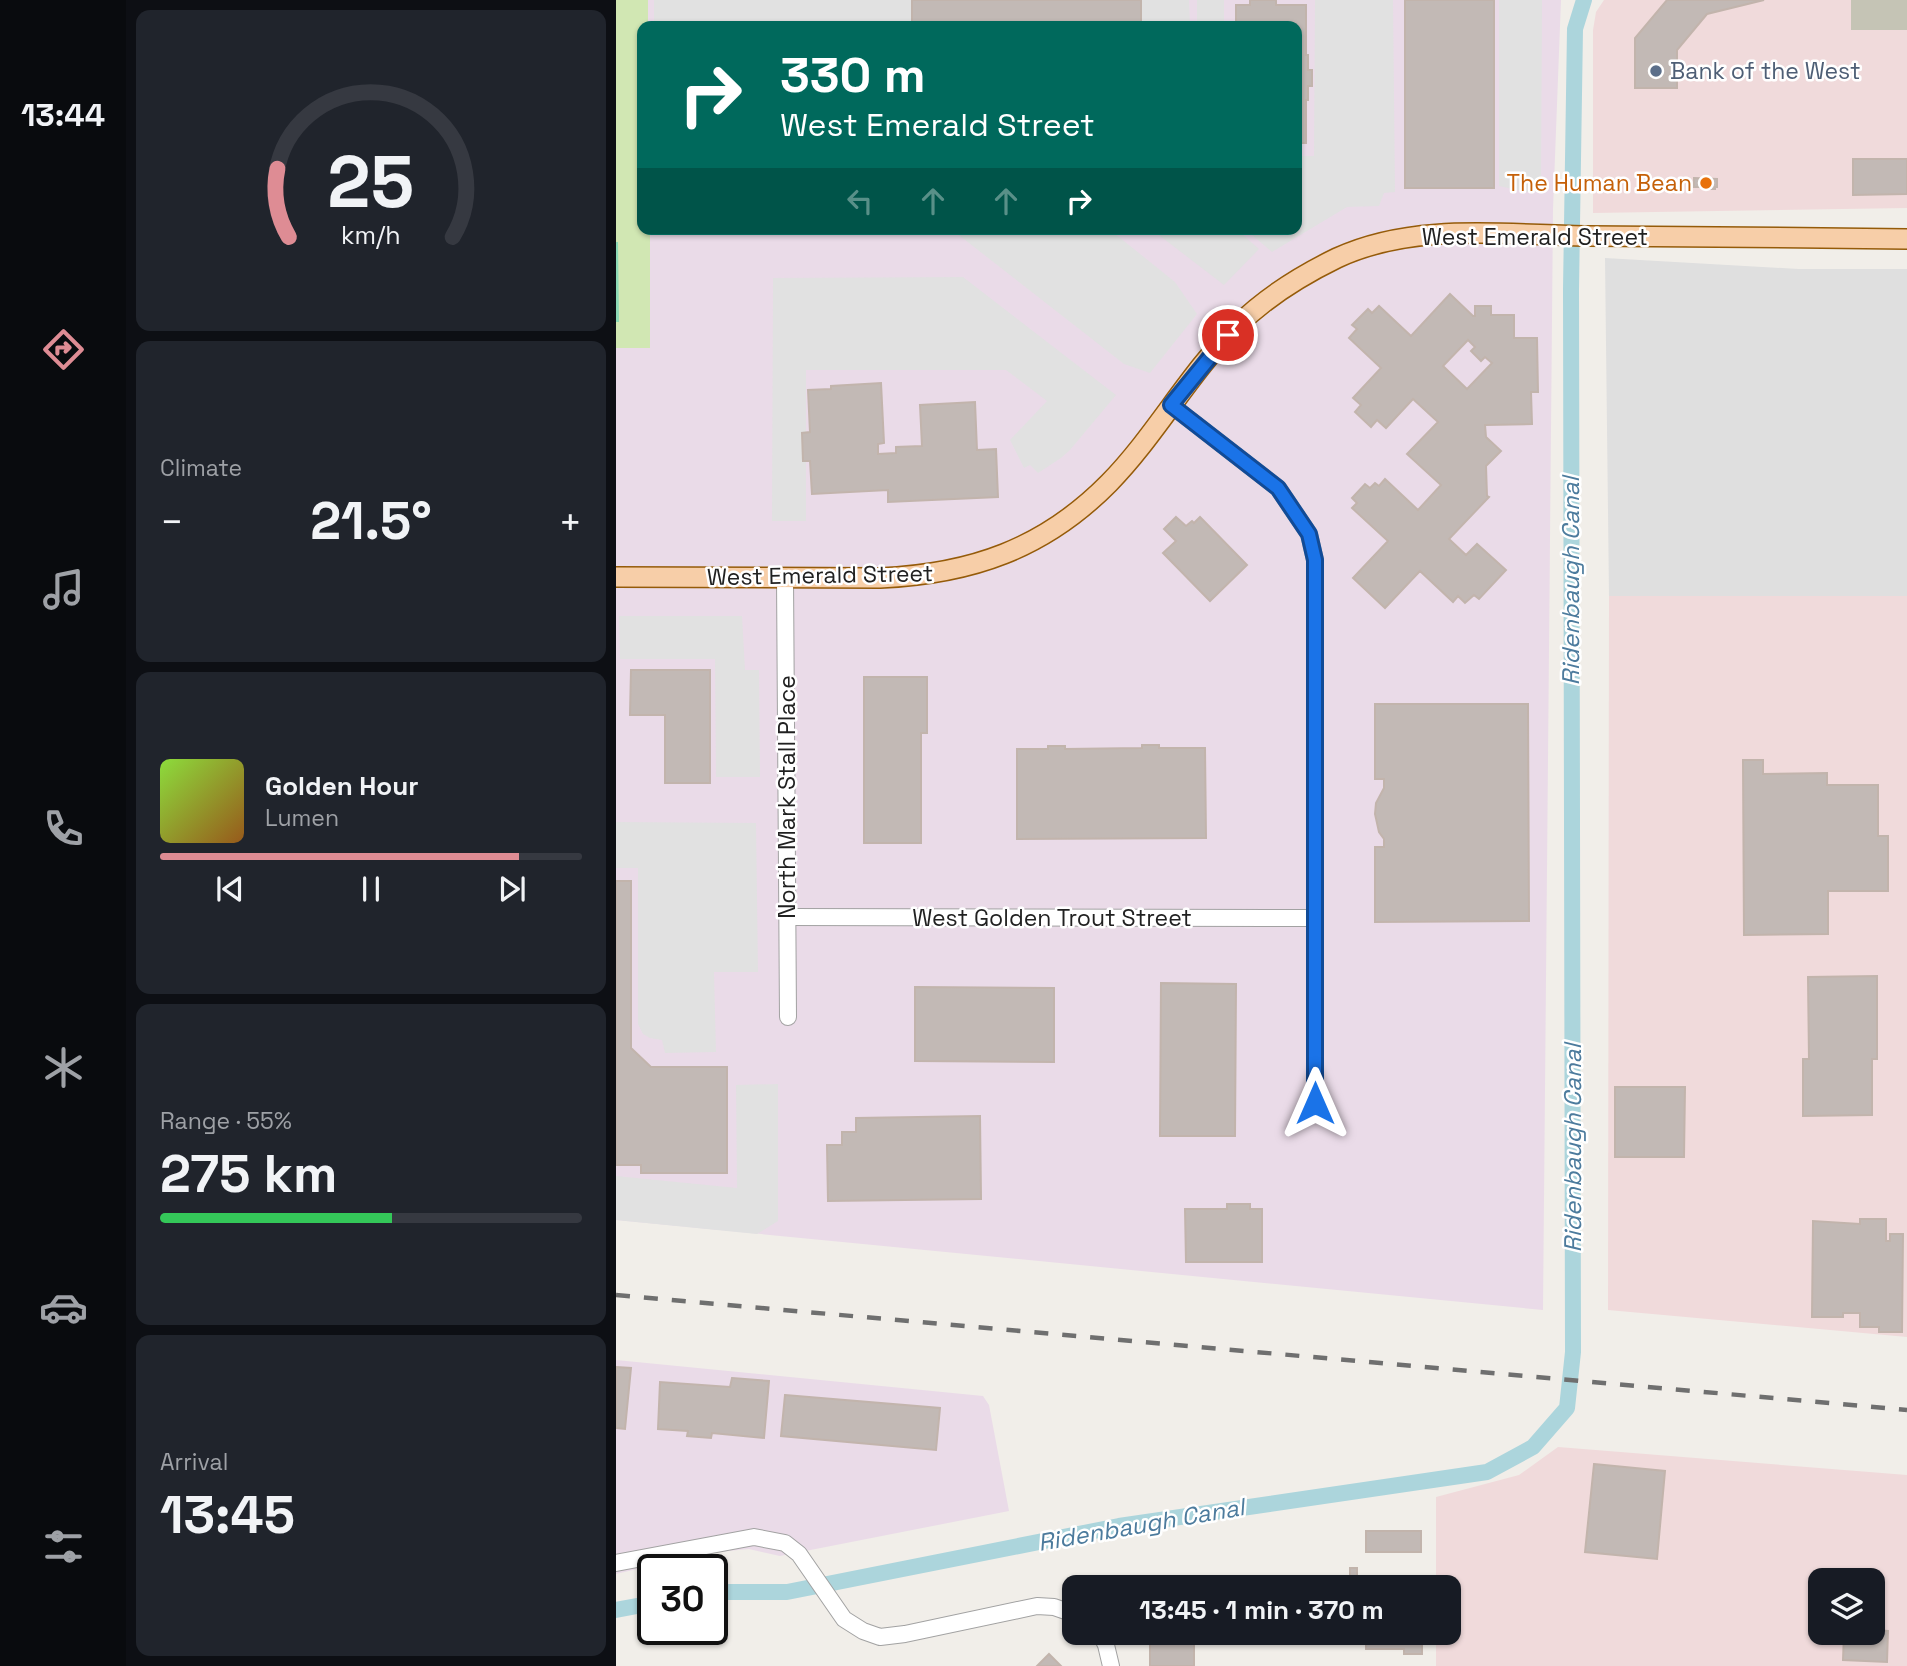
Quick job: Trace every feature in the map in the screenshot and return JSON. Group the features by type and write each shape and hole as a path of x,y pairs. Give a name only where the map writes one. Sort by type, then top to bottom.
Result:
{"main road":[{"name":"West Emerald Street","path":"616,577 915,577 970,566 994,558 1060,524 1110,482 1218,346 1276,292 1346,254 1374,245 1405,238 1481,234 1907,239"}],"street":[{"path":"1171,405 1278,488 1309,534 1315,560 1315,1103"},
{"name":"North Mark Stall Place","path":"785,578 788,1017"},
{"name":"West Golden Trout Street","path":"788,917 1315,918"},
{"path":"616,1563 754,1537 785,1543 799,1554 844,1619 863,1631 880,1636 905,1634 1037,1606 1062,1610"},
{"path":"1107,1645 1111,1666"}],"shaded area":[{"path":"648,0 1561,0 1553,209 1543,1310 616,1220 616,348 650,348 650,235 1302,235 1302,21 648,21"},
{"path":"654,0 1189,0 1190,21 654,21"},
{"path":"1197,0 1224,0 1224,21 1197,21"},
{"path":"1315,0 1393,0 1395,192 1384,193 1379,206 1347,207 1302,234 1302,156 1314,156"},
{"path":"1499,0 1542,0 1541,192 1499,186"},
{"path":"1604,0 1851,0 1851,30 1907,30 1907,208 1593,213 1593,30 1596,12"},
{"path":"1851,0 1907,0 1907,30 1851,30"},
{"path":"959,235 1116,235 1175,282 1197,314 1150,373 1124,364"},
{"path":"1159,235 1243,235 1259,249 1224,285"},
{"path":"1252,235 1300,235 1272,252"},
{"path":"1605,258 1799,269 1907,269 1907,596 1609,596"},
{"path":"963,277 1116,395 1070,450 1038,473 1030,465 1024,468 1010,440 1047,401 1006,370 806,370 806,521 772,521 773,278"},
{"path":"1609,596 1907,596 1907,1337 1608,1310"},
{"path":"619,616 742,616 745,670 759,670 760,777 716,777 715,659 620,659"},
{"path":"616,822 756,823 758,972 714,972 716,1052 665,1053 662,1040 643,1034 638,1024 638,868 616,868"},
{"path":"778,1084 778,1221 757,1234 616,1220 616,1176 737,1188 736,1085"},
{"path":"616,1360 983,1396 989,1405 1009,1511 780,1556 749,1549 702,1554 637,1554 637,1569 616,1574"},
{"path":"1558,1447 1907,1475 1907,1666 1436,1666 1436,1645 1461,1645 1461,1575 1436,1575 1436,1497 1519,1475"}],"green space":[{"path":"616,0 648,0 648,21 637,21 637,235 650,235 650,348 616,348"},
{"path":"618,242 619,322 616,322"}],"building":[{"path":"912,0 1141,0 1141,21 912,21"},
{"path":"1250,0 1276,0 1276,5 1306,5 1306,55 1308,70 1312,70 1312,86 1308,86 1306,100 1306,143 1302,143 1302,21 1236,21 1236,5 1250,5"},
{"path":"1405,0 1494,0 1494,188 1405,188"},
{"path":"1667,0 1764,0 1707,14 1677,50 1677,88 1635,88 1635,38"},
{"path":"1853,159 1907,159 1907,194 1853,195"},
{"name":"The Human Bean","path":"1694,178 1717,179 1717,187 1694,187"},
{"path":"1450,294 1473,316 1475,306 1491,306 1491,315 1514,315 1514,338 1537,338 1538,392 1531,392 1532,424 1485,425 1486,437 1501,451 1486,466 1489,497 1449,539 1466,555 1477,544 1506,570 1479,599 1474,595 1465,603 1458,596 1453,602 1420,571 1385,608 1353,578 1388,541 1352,508 1357,503 1352,498 1365,484 1370,488 1375,483 1379,486 1385,479 1418,510 1441,485 1407,454 1438,422 1413,399 1386,428 1377,420 1371,427 1355,412 1361,405 1353,398 1381,368 1349,338 1357,329 1352,325 1368,309 1372,313 1379,306 1411,336","holes":["1468,340 1475,347 1471,351 1481,361 1485,357 1492,363 1467,389 1443,366"]},
{"path":"881,383 884,443 878,444 878,454 896,453 896,447 922,446 920,405 975,402 977,450 996,449 998,497 888,502 888,490 812,494 810,461 803,461 802,433 810,432 808,390"},
{"path":"1176,517 1186,526 1200,517 1247,565 1210,601 1163,553 1176,541 1164,529"},
{"path":"631,670 710,670 710,783 665,783 665,715 630,715"},
{"path":"864,677 927,677 927,733 921,733 921,843 864,843"},
{"path":"1375,704 1528,704 1529,921 1375,922 1375,847 1384,847 1384,839 1379,832 1375,814 1376,803 1384,788 1384,779 1375,779"},
{"path":"1142,745 1159,745 1159,748 1205,748 1206,838 1017,839 1017,749 1048,749 1048,746 1065,746 1065,749 1142,748"},
{"path":"1743,760 1763,760 1763,774 1827,773 1827,785 1878,785 1878,836 1888,836 1888,891 1828,891 1828,934 1744,935"},
{"path":"616,881 631,881 631,1048 651,1067 727,1067 727,1173 641,1173 641,1165 616,1165"},
{"path":"1877,976 1877,1059 1872,1059 1872,1115 1803,1116 1803,1059 1809,1059 1808,977"},
{"path":"1161,983 1236,984 1235,1136 1160,1136"},
{"path":"915,987 1054,988 1054,1062 915,1061"},
{"path":"1615,1087 1685,1087 1684,1157 1615,1157"},
{"path":"980,1116 981,1199 828,1201 827,1145 842,1145 842,1132 856,1132 856,1118"},
{"path":"1227,1204 1250,1204 1250,1209 1262,1209 1262,1262 1186,1262 1185,1209 1227,1209"},
{"path":"1860,1219 1886,1219 1886,1241 1890,1241 1890,1234 1903,1234 1902,1332 1879,1332 1879,1327 1860,1327 1860,1313 1843,1313 1843,1317 1812,1317 1813,1221 1860,1224"},
{"path":"616,1367 631,1368 625,1429 616,1428"},
{"path":"732,1378 769,1381 764,1438 712,1433 711,1438 687,1436 688,1431 658,1429 660,1382 730,1387"},
{"path":"785,1395 940,1408 936,1450 781,1436"},
{"path":"1594,1464 1665,1471 1657,1559 1585,1552"},
{"path":"1366,1531 1421,1531 1421,1552 1366,1552"},
{"path":"1350,1568 1357,1568 1357,1575 1350,1575"},
{"path":"1885,1631 1888,1631 1887,1662 1843,1660 1844,1645 1885,1645"},
{"path":"1150,1645 1194,1645 1194,1666 1150,1666"},
{"path":"1366,1645 1422,1645 1422,1654 1404,1654 1404,1649 1366,1649"},
{"path":"1049,1654 1061,1666 1037,1666"}],"waterway":[{"name":"Ridenbaugh Canal","path":"728,1592 787,1592 1119,1526 1487,1472 1533,1447 1567,1408 1573,1352 1571,290 1575,29 1584,0"},
{"name":"Ridenbaugh Canal","path":"616,1610 637,1606"}],"railway":[{"path":"616,1295 1907,1410"}],"place":[{"name":"Bank of the West","path":"1656,71"},
{"name":"The Human Bean","path":"1706,183"}],"route":[{"path":"1228,335 1171,405 1278,488 1309,534 1315,560 1315,1103"}]}
